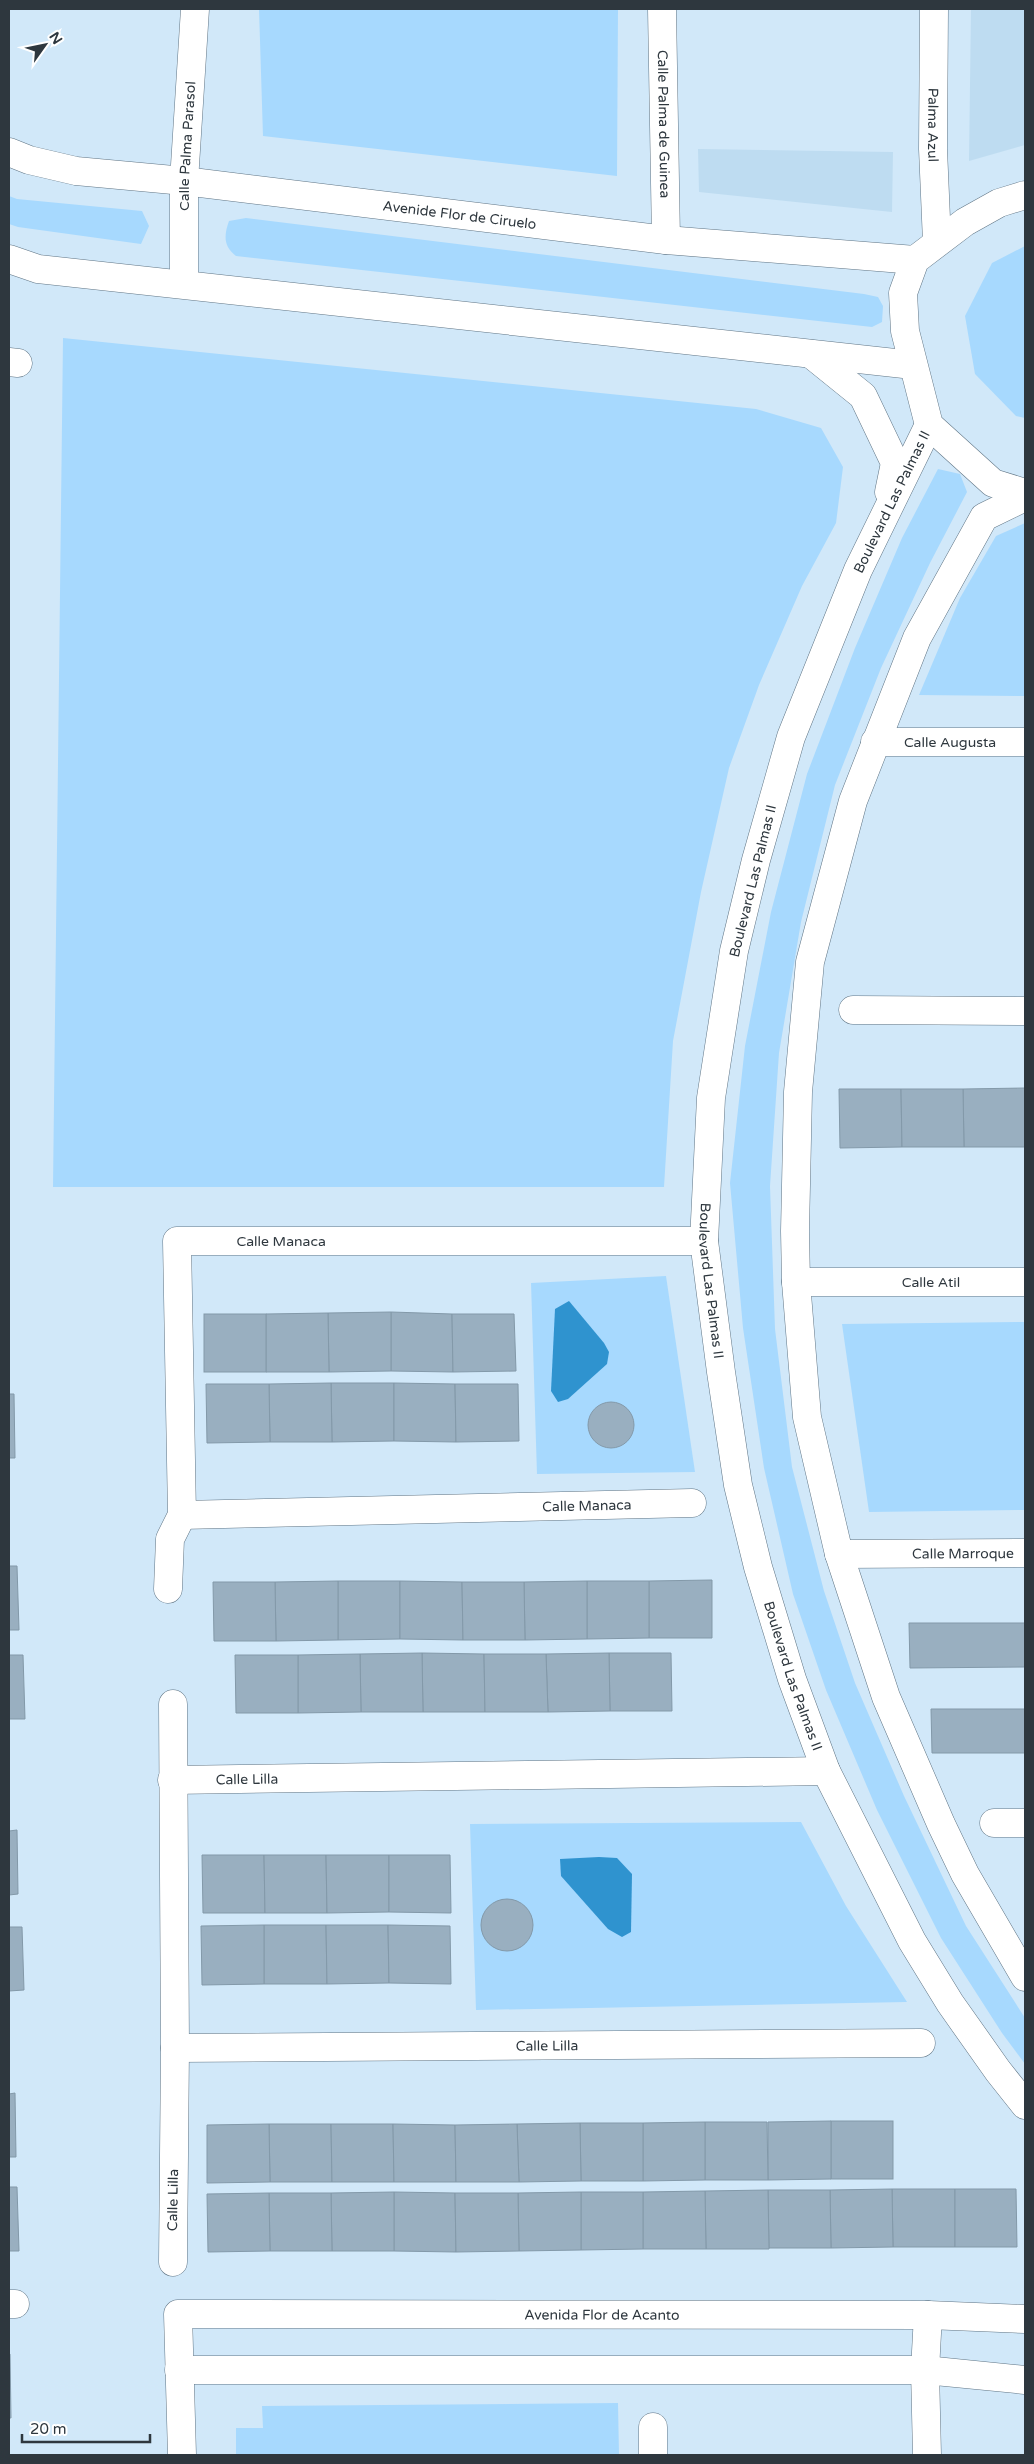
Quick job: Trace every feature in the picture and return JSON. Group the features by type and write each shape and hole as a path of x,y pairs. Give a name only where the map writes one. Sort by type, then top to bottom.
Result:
{"street":[{"name":"Calle Palma Parasol","path":"184,284 184,182 195,9"},
{"name":"Calle Palma de Guinea","path":"662,9 666,240"},
{"name":"Palma Azul","path":"934,9 933,149 937,242"},
{"name":"Avenide Flor de Ciruelo","path":"9,152 29,160 76,171 184,182 666,240 915,260"},
{"path":"1025,195 999,203 965,222 937,242 915,260 904,293 905,331 930,425 993,483 1025,495"},
{"path":"9,260 38,269 913,365"},
{"path":"811,354 863,396 895,463 885,515"},
{"name":"Boulevard Las Palmas II","path":"930,425 858,570 792,737 754,869 734,951 711,1098 704,1241 738,1485 758,1567 792,1679 826,1771 912,1941 950,2003 1025,2105"},
{"path":"1025,495 984,518 916,638 852,801 810,962 798,1092 796,1282 807,1417 838,1554 886,1697 941,1824 965,1874 1025,1977"},
{"name":"Calle Augusta","path":"875,742 1025,742"},
{"path":"853,1010 1025,1011"},
{"name":"Calle Manaca","path":"168,1589 170,1539 182,1515 176,1241 704,1241"},
{"name":"Calle Atil","path":"796,1282 1025,1282"},
{"name":"Calle Manaca","path":"182,1515 692,1503"},
{"name":"Calle Marroque","path":"838,1554 1025,1553"},
{"name":"Calle Lilla","path":"173,1704 175,2048 173,2262"},
{"name":"Calle Lilla","path":"172,1780 826,1771"},
{"path":"994,1823 1025,1823"},
{"name":"Calle Lilla","path":"175,2048 921,2044"},
{"name":"Avenida Flor de Acanto","path":"179,2370 178,2314 928,2315 1025,2319"},
{"path":"926,2455 928,2315"},
{"path":"182,2455 179,2370 926,2370 1025,2380"},
{"path":"653,2427 653,2455"}],"shaded area":[{"path":"259,9 618,9 617,176 263,136"},
{"path":"971,9 1025,9 1025,145 969,161"},
{"path":"698,149 893,152 892,212 699,192"},
{"path":"9,196 17,199 142,211 149,226 141,244 18,227 9,224"},
{"path":"246,218 864,294 878,297 883,306 882,322 872,327 236,256 227,244 227,226 229,221"},
{"path":"1025,246 1025,418 1016,416 975,374 965,316 992,263"},
{"path":"63,338 756,409 821,428 843,467 836,523 802,586 759,685 729,768 701,892 673,1041 664,1187 53,1187"},
{"path":"938,469 960,474 967,492 930,563 881,668 835,785 801,922 779,1053 770,1186 775,1329 792,1467 824,1591 855,1683 904,1796 966,1926 1025,2018 1025,2064 1002,2033 941,1938 877,1810 826,1690 793,1594 764,1468 743,1328 730,1183 745,1046 771,912 807,774 855,648 902,538"},
{"path":"1025,523 1025,696 919,695 960,598 996,536"},
{"path":"666,1276 695,1472 537,1474 531,1283"},
{"path":"569,1301 604,1343 609,1352 607,1364 568,1399 558,1402 551,1391 555,1309"},
{"path":"1025,1322 1025,1510 869,1512 842,1324"},
{"path":"801,1822 846,1906 907,2002 476,2010 470,1824"},
{"path":"617,1858 632,1874 631,1932 622,1937 608,1929 561,1876 560,1859"},
{"path":"618,2403 619,2455 236,2455 236,2428 263,2428 262,2406"}],"building":[{"path":"1025,1088 1025,1147 964,1147 963,1089"},
{"path":"839,1089 901,1089 902,1147 840,1148"},
{"path":"901,1089 963,1089 964,1147 902,1147"},
{"path":"391,1312 452,1314 453,1372 391,1371"},
{"path":"391,1312 391,1371 329,1372 328,1313"},
{"path":"328,1313 329,1372 266,1372 266,1314"},
{"path":"204,1314 266,1314 266,1372 204,1372"},
{"path":"452,1314 514,1314 516,1371 453,1372"},
{"path":"331,1383 394,1383 394,1441 332,1442"},
{"path":"331,1383 332,1442 270,1442 269,1384"},
{"path":"394,1383 455,1384 456,1442 394,1441"},
{"path":"206,1384 269,1384 270,1442 207,1443"},
{"path":"455,1384 518,1384 519,1441 456,1442"},
{"path":"9,1394 14,1394 15,1458 9,1458"},
{"path":"611,1402 624,1406 630,1412 634,1425 630,1438 624,1444 611,1448 598,1444 592,1438 588,1425 592,1412 598,1406"},
{"path":"9,1566 17,1566 19,1630 9,1630"},
{"path":"712,1580 712,1638 649,1638 649,1581"},
{"path":"338,1581 400,1581 400,1639 338,1640"},
{"path":"338,1581 338,1640 276,1641 275,1582"},
{"path":"400,1581 462,1582 463,1640 400,1639"},
{"path":"587,1581 649,1581 649,1638 587,1639"},
{"path":"587,1581 587,1639 525,1640 524,1582"},
{"path":"213,1582 275,1582 276,1641 214,1641"},
{"path":"462,1582 524,1582 525,1640 463,1640"},
{"path":"909,1623 1025,1623 1025,1667 910,1668"},
{"path":"422,1653 484,1654 485,1712 423,1712"},
{"path":"422,1653 423,1712 361,1712 360,1654"},
{"path":"609,1653 671,1653 672,1711 610,1711"},
{"path":"609,1653 610,1711 548,1712 546,1654"},
{"path":"360,1654 361,1712 298,1713 298,1655"},
{"path":"484,1654 546,1654 548,1712 485,1712"},
{"path":"9,1655 23,1655 25,1719 9,1719"},
{"path":"235,1655 298,1655 298,1713 236,1713"},
{"path":"931,1709 1025,1709 1025,1753 932,1753"},
{"path":"17,1830 18,1894 9,1895 9,1831"},
{"path":"202,1855 264,1855 265,1913 203,1913"},
{"path":"264,1855 326,1855 327,1913 265,1913"},
{"path":"326,1855 389,1855 389,1912 327,1913"},
{"path":"389,1855 450,1855 451,1913 389,1912"},
{"path":"507,1899 517,1901 525,1907 531,1915 533,1925 531,1935 525,1943 517,1949 507,1951 497,1949 489,1943 483,1935 481,1925 483,1915 489,1907 497,1901"},
{"path":"264,1925 326,1925 327,1984 264,1984"},
{"path":"264,1925 264,1984 202,1985 201,1926"},
{"path":"326,1925 388,1925 389,1983 327,1984"},
{"path":"388,1925 450,1926 451,1984 389,1983"},
{"path":"9,1927 22,1927 24,1990 9,1991"},
{"path":"15,2093 16,2157 9,2157 9,2094"},
{"path":"831,2121 893,2121 893,2179 831,2179"},
{"path":"831,2121 831,2179 768,2180 768,2122"},
{"path":"705,2122 767,2122 768,2180 705,2180"},
{"path":"705,2122 705,2180 643,2181 643,2123"},
{"path":"580,2123 643,2123 643,2181 581,2181"},
{"path":"580,2123 581,2181 519,2182 517,2124"},
{"path":"269,2124 331,2124 332,2182 270,2182"},
{"path":"269,2124 270,2182 207,2183 207,2125"},
{"path":"331,2124 393,2124 394,2182 332,2182"},
{"path":"393,2124 455,2125 456,2182 394,2182"},
{"path":"517,2124 519,2182 456,2182 455,2125"},
{"path":"9,2187 17,2187 19,2251 9,2251"},
{"path":"892,2189 955,2189 955,2247 893,2247"},
{"path":"892,2189 893,2247 831,2248 830,2190"},
{"path":"955,2189 1016,2189 1017,2247 955,2247"},
{"path":"768,2190 830,2190 831,2248 769,2248"},
{"path":"768,2190 769,2249 706,2249 705,2191"},
{"path":"705,2191 706,2249 643,2249 643,2192"},
{"path":"394,2192 455,2193 456,2252 394,2251"},
{"path":"394,2192 394,2251 332,2251 331,2193"},
{"path":"581,2192 643,2192 643,2249 581,2250"},
{"path":"581,2192 581,2250 519,2251 518,2193"},
{"path":"269,2193 331,2193 332,2251 270,2251"},
{"path":"269,2193 270,2251 208,2252 207,2194"},
{"path":"455,2193 518,2193 519,2251 456,2252"},
{"path":"9,2355 11,2418 9,2418"}]}
